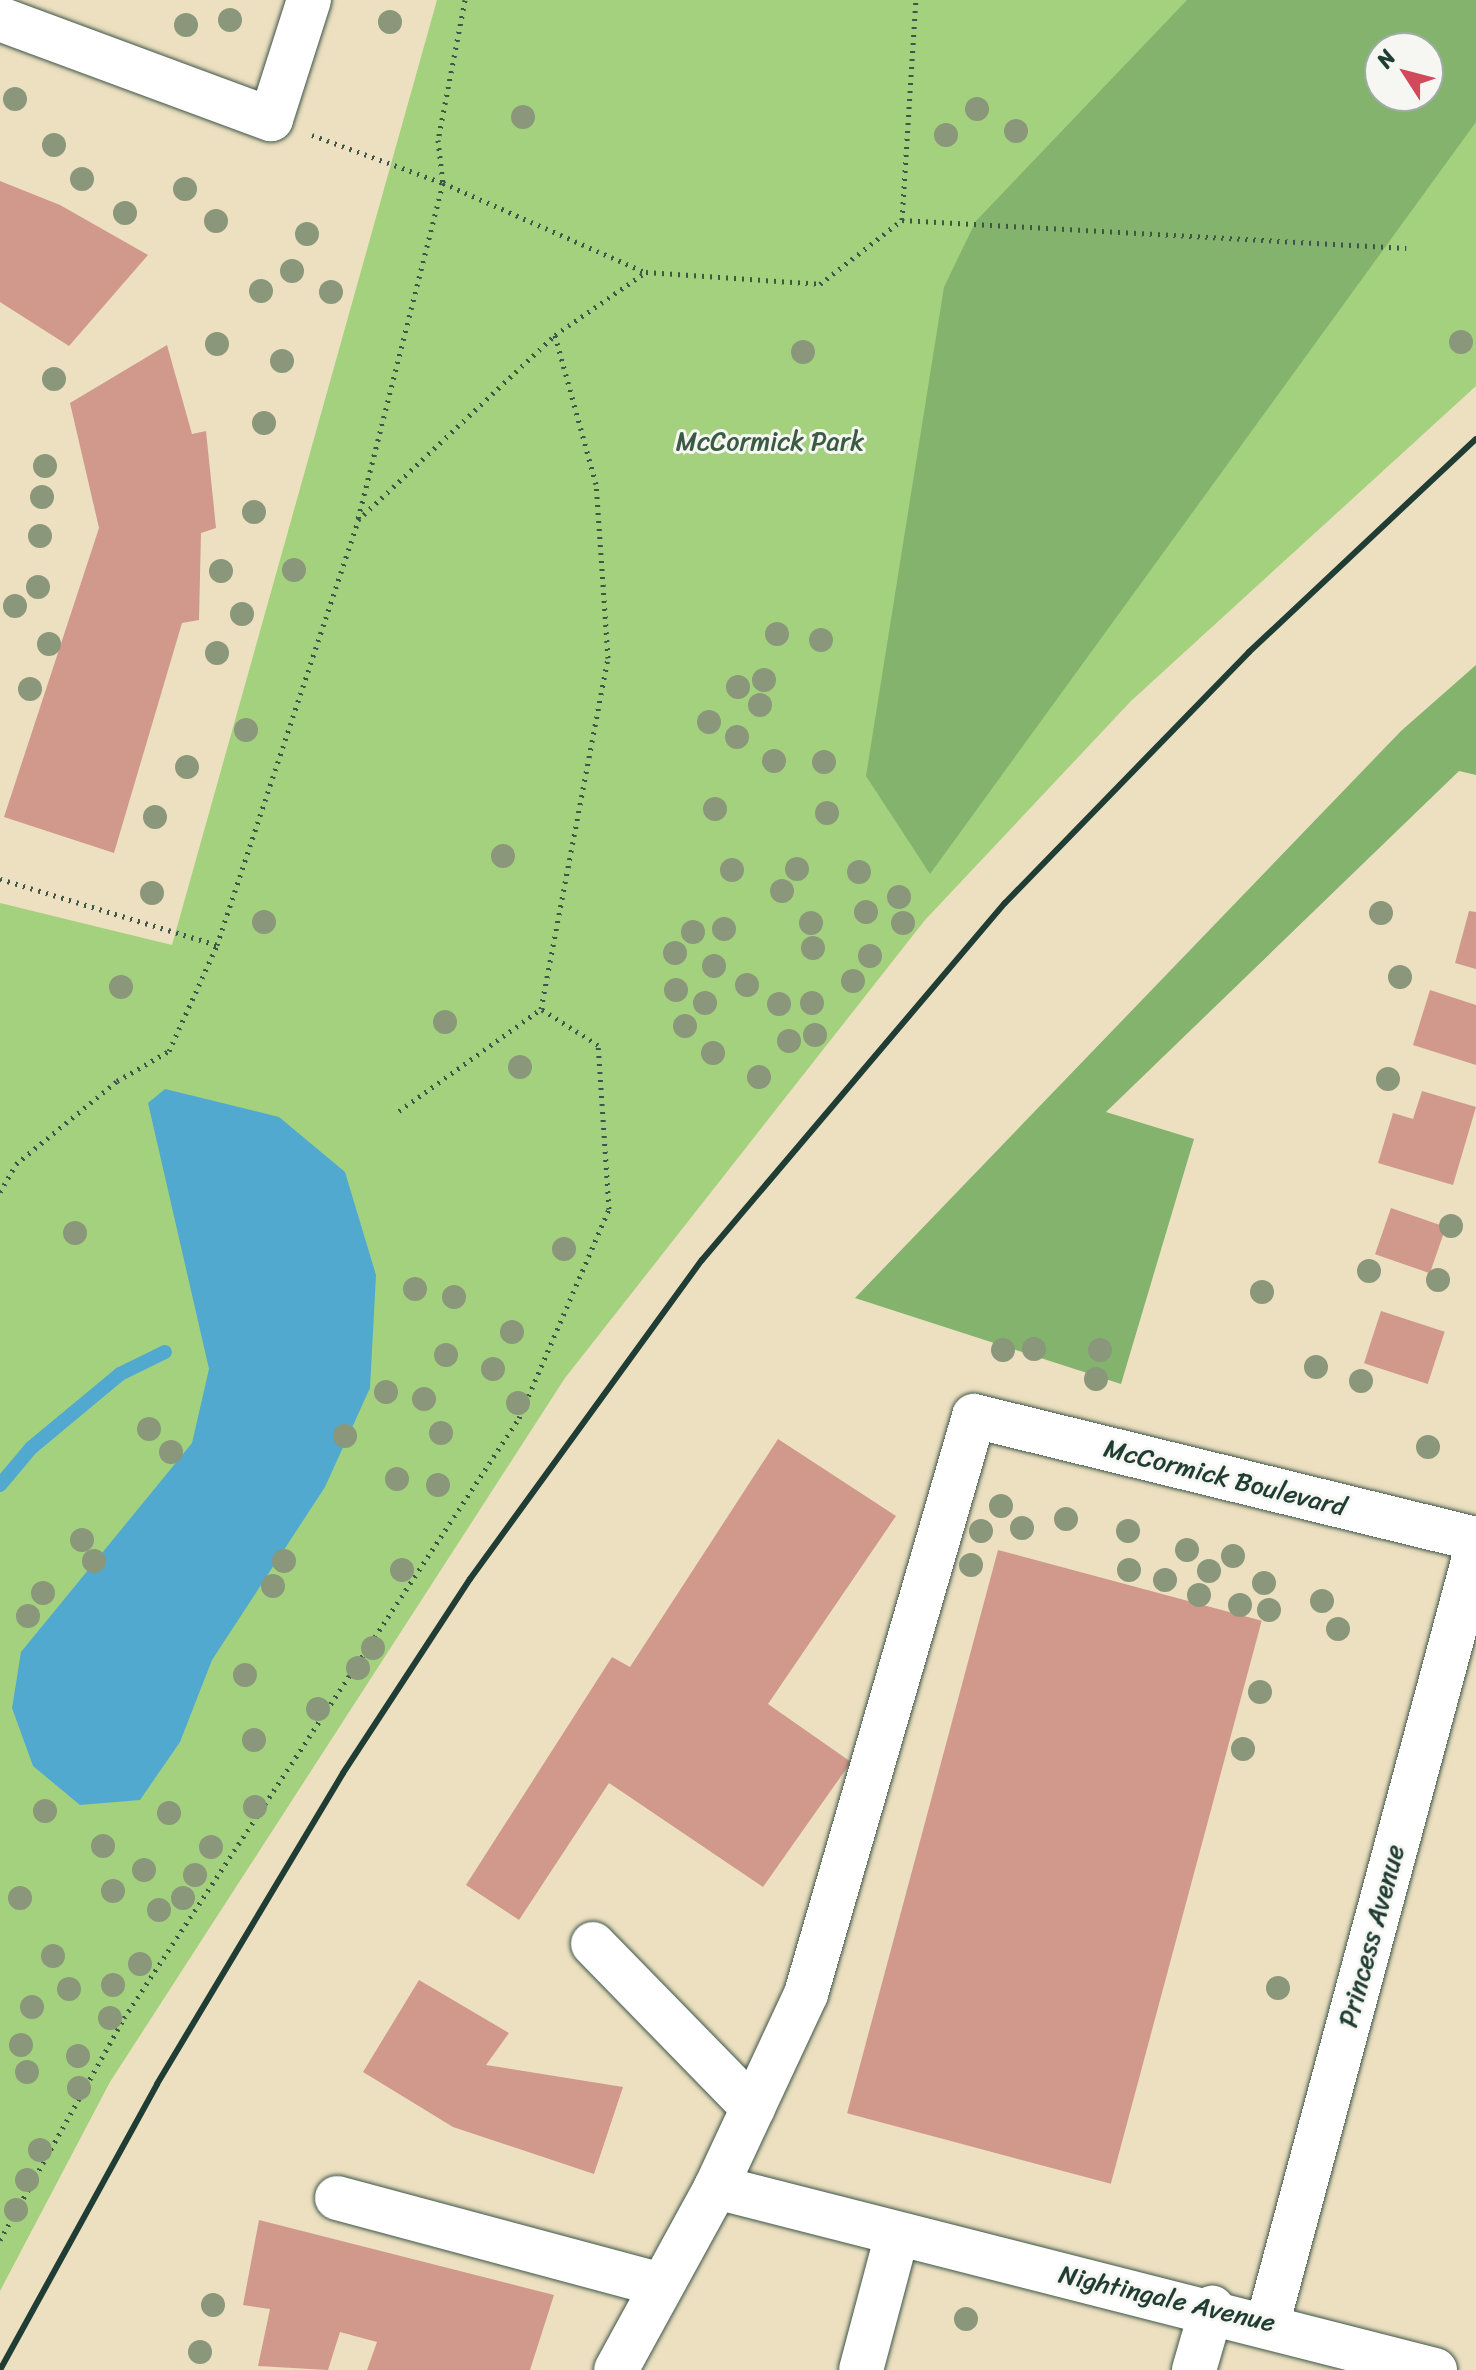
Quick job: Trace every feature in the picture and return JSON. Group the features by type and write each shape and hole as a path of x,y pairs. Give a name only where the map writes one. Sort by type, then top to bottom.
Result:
{"street":[{"path":"0,19 271,119 309,0"},
{"name":"McCormick Boulevard","path":"753,2108 806,1994 974,1416 1476,1539"},
{"name":"Princess Avenue","path":"1268,2322 1476,1550"},
{"path":"593,1944 753,2108 716,2187 616,2370"},
{"name":"Nightingale Avenue","path":"716,2187 896,2238 1268,2322 1435,2370"},
{"path":"337,2198 662,2285"},
{"path":"861,2370 896,2238"},
{"path":"1194,2370 1212,2308"}],"path":[{"path":"0,1192 16,1164 117,1081 169,1051 217,945 358,520 443,183 438,140 465,0"},
{"path":"902,220 916,0"},
{"path":"271,119 443,183 646,272 820,284 902,220 1406,248"},
{"path":"358,520 555,335 646,272"},
{"path":"399,1111 541,1009 608,658 596,484 555,335"},
{"path":"0,879 217,945"},
{"path":"0,2240 124,2018 519,1418 609,1209 598,1045 541,1009"}],"green space":[{"name":"McCormick Park","path":"437,0 1476,0 1476,386 1131,701 925,920 565,1378 110,2082 0,2291 0,903 172,945"},
{"path":"1187,0 1476,0 1476,122 930,874 866,776 944,287 976,221"},
{"path":"1476,665 1476,775 1459,771 1106,1112 1194,1139 1121,1384 855,1298 1401,731"}],"water":[{"path":"165,1089 279,1117 345,1172 376,1275 370,1388 325,1487 212,1660 180,1742 140,1800 80,1805 33,1766 12,1708 21,1652 192,1443 209,1369 148,1103"}],"building":[{"path":"0,181 60,205 148,255 69,346 0,302"},
{"path":"167,345 192,434 206,431 216,528 201,533 199,620 182,623 114,853 4,817 99,528 70,403"},
{"path":"1469,911 1476,912 1476,969 1455,963"},
{"path":"1430,990 1476,1005 1476,1065 1413,1045"},
{"path":"1422,1091 1476,1107 1453,1185 1378,1163 1393,1113 1413,1119"},
{"path":"1391,1208 1446,1227 1430,1273 1375,1254"},
{"path":"1381,1311 1445,1332 1428,1384 1364,1363"},
{"path":"778,1439 896,1516 768,1704 851,1762 763,1887 609,1783 519,1920 466,1885 612,1657 630,1667"},
{"path":"998,1550 1262,1621 1111,2184 847,2113"},
{"path":"419,1980 509,2033 486,2065 623,2087 594,2174 453,2127 363,2072"},
{"path":"259,2220 554,2295 530,2370 367,2370 377,2342 340,2332 328,2370 258,2366 270,2309 243,2305"}],"waterway":[{"path":"0,1485 31,1448 120,1374 165,1352"}],"railway":[{"path":"0,2370 157,2084 343,1773 470,1579 702,1260 1005,903 1249,652 1476,439"}]}
